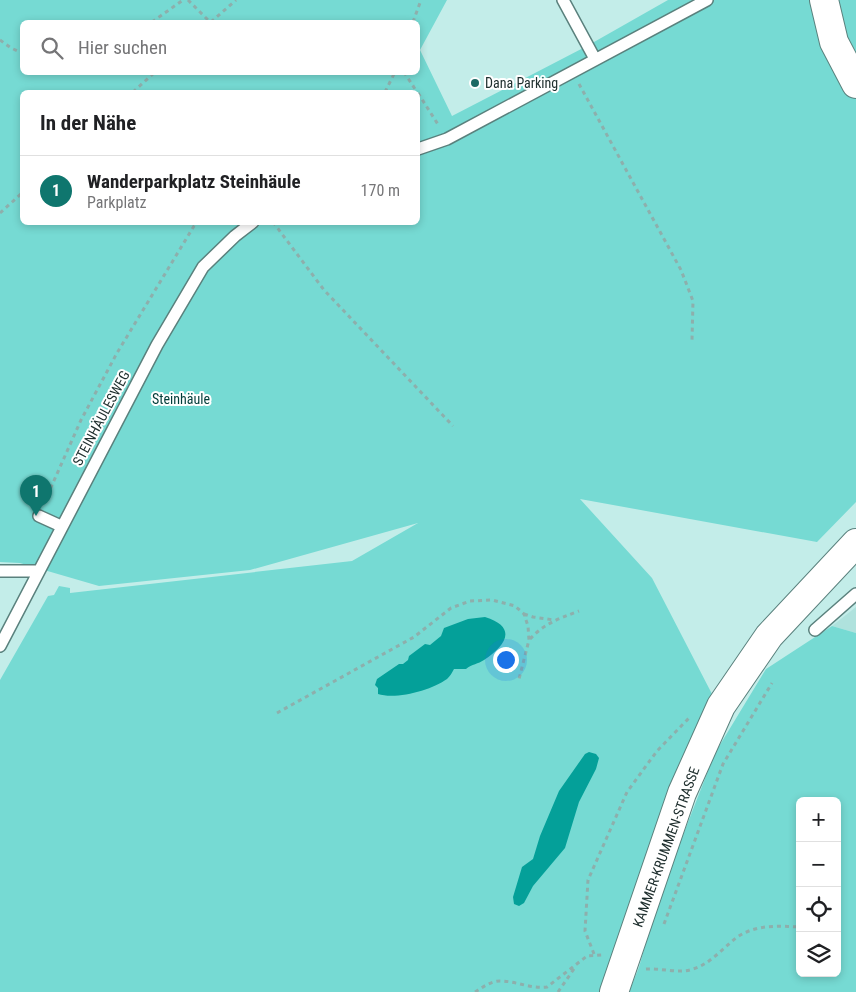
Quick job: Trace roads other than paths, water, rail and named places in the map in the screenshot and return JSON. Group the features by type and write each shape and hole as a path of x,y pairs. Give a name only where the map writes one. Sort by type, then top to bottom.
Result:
{"street":[{"path":"824,0 825,11 834,42 856,84"},
{"name":"KAMMER-KRUMMEN-STRASSE","path":"614,992 682,793 721,706 769,636 856,543"}],"lane":[{"path":"563,0 595,59"},
{"path":"420,148 447,139 706,0"},
{"name":"STEINHÄULESWEG","path":"0,646 157,345 203,267 249,225"},
{"path":"39,516 61,526"},
{"path":"0,571 38,571"},
{"path":"815,630 856,594"}],"place":[{"name":"Dana Parking","path":"475,83"},
{"name":"Wanderparkplatz Steinhäule","path":"36,516"}],"park label":[{"name":"Steinhäule","path":"181,399"}]}
